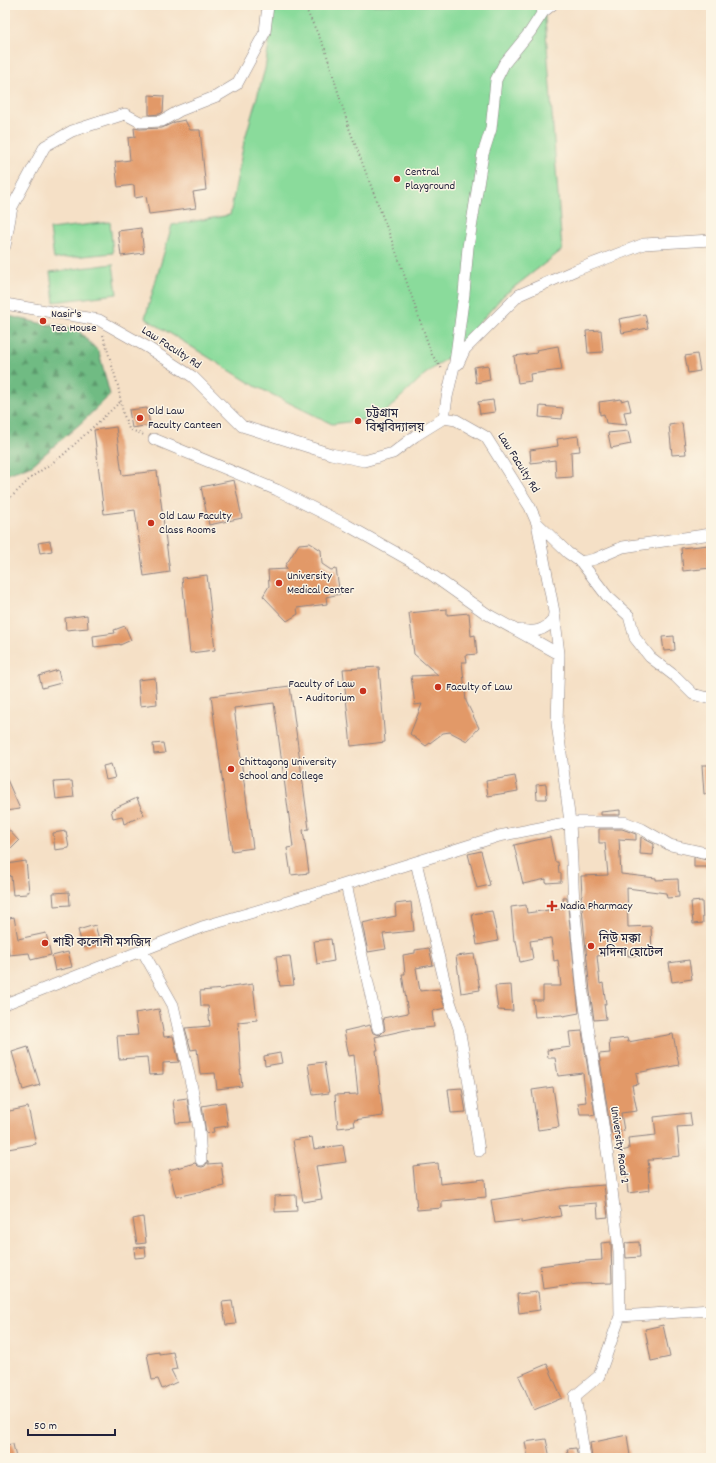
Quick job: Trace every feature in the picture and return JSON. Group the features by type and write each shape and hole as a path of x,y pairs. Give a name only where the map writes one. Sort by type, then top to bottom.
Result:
{"street":[{"path":"5,246 12,207 45,146 72,131 125,114 140,122 162,121 179,111 217,96 236,84 265,32 268,5"},
{"path":"444,418 455,362 464,294 468,247 483,154 490,129 496,80 504,64 530,32 543,12 552,5"},
{"path":"444,418 450,380 465,349 518,295 576,270 644,244 711,240"},
{"name":"Law Faculty Rd","path":"5,304 99,320 147,347 193,377 242,426 331,454 364,461 393,453 415,436 444,418 456,420 486,436 530,507 537,523 554,612 559,654 557,722 570,822"},
{"path":"154,439 277,490 345,524 418,565 487,614 559,654"},
{"path":"537,523 568,553 581,562 608,596 629,616 635,638 650,657 676,676 693,694 707,698 711,696"},
{"path":"581,562 595,559 623,547 711,534"},
{"path":"511,628 533,632 538,631 554,620 554,612"},
{"path":"5,1004 202,927 499,836 570,822 624,822 642,829 670,845 711,854"},
{"name":"University Road 2","path":"570,822 574,904 583,993 609,1164 619,1251 620,1316 599,1376 575,1396 585,1458"},
{"path":"416,862 448,996 459,1028 479,1151"},
{"path":"346,884 378,1028"},
{"path":"142,950 173,1005 192,1088 199,1129 200,1160"},
{"path":"620,1316 711,1310"}],"path":[{"path":"304,5 325,49 349,128 398,257 432,355 450,380"},
{"path":"99,320 118,386 123,413 129,429 154,439"},
{"path":"5,503 34,476 62,456 121,401"}],"green space":[{"name":"Central Playground","path":"275,5 544,5 562,250 504,295 451,355 424,375 379,418 332,424 255,386 145,318 172,225 230,215 244,142 265,69"},
{"path":"110,222 113,253 54,259 50,229"},
{"path":"113,264 117,294 54,302 50,272"},
{"path":"5,315 39,323 77,329 99,352 110,395 81,423 32,465 5,475"}],"building":[{"path":"149,95 164,96 163,112 160,114 149,115"},
{"path":"185,120 190,130 200,130 206,190 193,192 196,208 149,214 146,196 135,198 134,185 118,187 115,162 130,160 128,138 135,137 134,128 162,128 175,122"},
{"path":"141,228 144,253 121,256 118,231"},
{"path":"645,314 648,328 622,333 619,319"},
{"path":"601,330 603,352 588,353 586,331"},
{"path":"558,346 562,370 530,374 531,381 518,383 514,356 537,353 536,350"},
{"path":"697,354 700,371 688,373 685,356"},
{"path":"488,365 490,380 476,383 474,367"},
{"path":"621,399 621,401 628,399 631,411 624,412 627,425 606,423 604,414 600,415 599,402"},
{"path":"493,400 495,412 480,414 478,402"},
{"path":"540,406 563,408 562,419 539,417"},
{"name":"Old Law Faculty Canteen","path":"147,408 150,425 132,428 129,410"},
{"path":"682,423 686,454 672,455 669,425"},
{"path":"116,427 122,475 157,471 170,572 144,576 135,510 104,514 94,430"},
{"path":"628,431 631,444 611,448 608,433"},
{"path":"578,436 580,451 571,452 572,477 556,478 555,460 531,463 530,450 558,446 557,439"},
{"path":"234,480 242,518 209,525 201,487"},
{"path":"50,541 52,551 40,553 38,543"},
{"name":"University Medical Center","path":"310,543 321,550 322,564 331,570 336,569 340,594 326,597 327,604 297,608 298,614 287,621 263,596 269,586 268,570 288,569 285,566 299,544"},
{"path":"709,545 711,568 683,571 681,548"},
{"path":"207,575 215,650 190,653 182,578"},
{"name":"Faculty of Law","path":"447,609 447,615 469,613 471,636 475,635 477,654 466,655 467,662 462,662 466,701 479,728 467,741 450,732 443,733 426,746 410,734 422,704 415,705 411,676 438,675 414,654 409,613"},
{"path":"87,615 88,628 66,630 65,618"},
{"path":"125,626 131,640 120,645 94,647 93,636 115,633 114,630"},
{"path":"674,636 675,650 664,651 662,637"},
{"name":"Faculty of Law - Auditorium","path":"379,667 385,742 351,746 343,669"},
{"path":"58,670 61,683 42,688 39,676"},
{"path":"155,678 157,704 140,706 138,680"},
{"name":"Chittagong University School and College","path":"290,686 309,829 303,830 309,873 291,875 287,848 293,847 274,703 234,708 253,848 232,851 211,696"},
{"path":"163,743 165,753 154,754 153,744"},
{"path":"111,764 115,778 106,780 103,766"},
{"path":"702,765 711,765 711,793 704,794"},
{"path":"5,775 20,809 5,811"},
{"path":"515,776 518,791 488,796 486,781"},
{"path":"72,781 74,797 56,799 54,782"},
{"path":"546,784 547,799 537,799 536,785"},
{"path":"137,798 144,815 124,824 122,816 113,818 111,810"},
{"path":"620,810 620,815 601,815 601,812"},
{"path":"5,826 19,841 10,850 5,844"},
{"path":"599,829 622,829 636,834 636,840 619,839 621,874 656,878 656,880 678,879 679,897 667,898 666,893 627,888 628,927 651,926 652,955 628,956 628,949 602,950 603,955 597,956 600,984 603,983 606,1004 604,1004 606,1019 594,1020 581,897 581,876 608,875 605,843 599,843"},
{"path":"66,831 69,848 55,850 53,833"},
{"path":"550,837 555,862 558,862 559,873 561,873 561,882 546,883 546,879 523,884 514,845"},
{"path":"641,837 654,844 653,855 640,854"},
{"path":"481,851 490,885 477,888 468,854"},
{"path":"694,857 711,861 711,867 694,867"},
{"path":"26,861 29,892 26,892 27,894 13,895 11,876 10,877 7,864"},
{"path":"69,892 70,905 54,906 53,893"},
{"path":"563,898 567,898 579,1013 563,1016 535,1017 533,1000 543,1000 543,986 561,986 558,960 554,961 551,938 530,941 533,959 520,962 516,941 514,941 511,907 526,905 527,913 564,908"},
{"path":"702,901 703,923 693,924 691,902"},
{"path":"411,902 414,931 383,934 386,949 368,952 362,923 396,916 395,904"},
{"path":"492,911 498,941 477,945 472,914"},
{"path":"14,917 18,939 46,933 51,955 31,960 29,953 9,955 5,919"},
{"path":"95,925 100,943 83,948 78,930"},
{"path":"331,939 334,961 317,964 314,941"},
{"path":"429,948 433,965 416,968 420,991 439,989 445,1008 432,1011 434,1027 406,1030 375,1037 378,1050 376,1050 383,1116 354,1120 355,1126 338,1128 335,1095 358,1094 354,1055 349,1056 344,1031 370,1025 373,1033 380,1035 385,1030 383,1018 408,1013 402,974 405,974 403,955 415,953 415,950"},
{"path":"68,952 72,967 55,971 52,956"},
{"path":"474,954 480,990 461,993 456,956"},
{"path":"290,956 294,985 280,986 276,957"},
{"path":"689,960 692,979 672,982 669,963"},
{"path":"253,984 257,1020 238,1022 242,1086 217,1089 215,1073 200,1074 197,1049 191,1050 185,1028 210,1026 208,1006 201,1006 200,991"},
{"path":"511,985 513,1011 498,1010 495,986"},
{"path":"159,1009 164,1037 173,1036 179,1062 163,1063 163,1074 149,1075 147,1057 119,1059 117,1036 138,1035 135,1013"},
{"path":"582,1031 595,1115 590,1116 590,1114 580,1114 578,1103 586,1102 583,1073 558,1076 555,1058 548,1058 547,1050 571,1047 569,1032"},
{"path":"673,1034 679,1065 636,1073 638,1084 632,1085 637,1111 621,1113 624,1131 611,1133 599,1054 610,1053 609,1040 627,1038 628,1042"},
{"path":"28,1047 40,1085 23,1090 12,1052"},
{"path":"280,1053 282,1063 265,1066 264,1056"},
{"path":"324,1062 329,1093 313,1095 308,1064"},
{"path":"553,1087 559,1127 538,1130 532,1090"},
{"path":"462,1088 466,1112 451,1113 448,1089"},
{"path":"187,1098 191,1122 176,1123 173,1100"},
{"path":"225,1102 228,1126 213,1128 214,1132 206,1133 202,1106"},
{"path":"28,1107 36,1144 8,1149 5,1133 5,1112"},
{"path":"690,1113 692,1126 677,1127 680,1156 648,1160 650,1190 628,1193 625,1163 623,1163 622,1151 629,1149 628,1138 656,1135 654,1117"},
{"path":"312,1137 314,1149 343,1145 346,1162 316,1166 322,1199 303,1202 293,1140"},
{"path":"208,1161 208,1164 221,1163 224,1186 176,1197 169,1170 195,1163 202,1167 205,1166"},
{"path":"438,1163 440,1184 485,1179 486,1197 442,1201 442,1208 417,1210 413,1166"},
{"path":"604,1185 608,1217 598,1218 597,1203 559,1206 561,1216 521,1223 521,1220 495,1223 491,1200 567,1188"},
{"path":"296,1195 297,1211 275,1212 275,1196"},
{"path":"143,1217 146,1243 137,1244 133,1219"},
{"path":"611,1242 612,1283 577,1284 543,1289 540,1266 602,1260 601,1243"},
{"path":"639,1242 640,1257 626,1258 625,1243"},
{"path":"145,1247 146,1257 135,1258 134,1248"},
{"path":"538,1292 540,1310 519,1313 517,1294"},
{"path":"232,1301 236,1324 226,1325 222,1302"},
{"path":"663,1325 670,1357 651,1361 645,1329"},
{"path":"159,1352 159,1354 173,1352 177,1369 171,1370 177,1382 162,1389 158,1379 152,1380 147,1354"},
{"path":"547,1364 562,1398 534,1410 519,1376"},
{"path":"627,1435 630,1456 615,1458 592,1458 590,1443"},
{"path":"546,1439 550,1458 528,1458 525,1442"},
{"path":"13,1444 16,1458 5,1458 5,1445"},
{"path":"576,1448 578,1458 569,1458 567,1449"}],"place":[{"name":"Central Playground","path":"397,179"},
{"name":"Nasir's Tea House","path":"43,321"},
{"name":"Old Law Faculty Canteen","path":"140,418"},
{"name":"চট্টগ্রাম বিশ্ববিদ্যালয়","path":"358,421"},
{"name":"Old Law Faculty Class Rooms","path":"151,523"},
{"name":"University Medical Center","path":"279,583"},
{"name":"Faculty of Law","path":"438,687"},
{"name":"Faculty of Law - Auditorium","path":"363,691"},
{"name":"Chittagong University School and College","path":"231,769"},
{"name":"Nadia Pharmacy","path":"552,906"},
{"name":"শাহী কলোনী মসজিদ","path":"45,943"},
{"name":"নিউ মক্কা মদিনা হোটেল","path":"591,946"}]}
